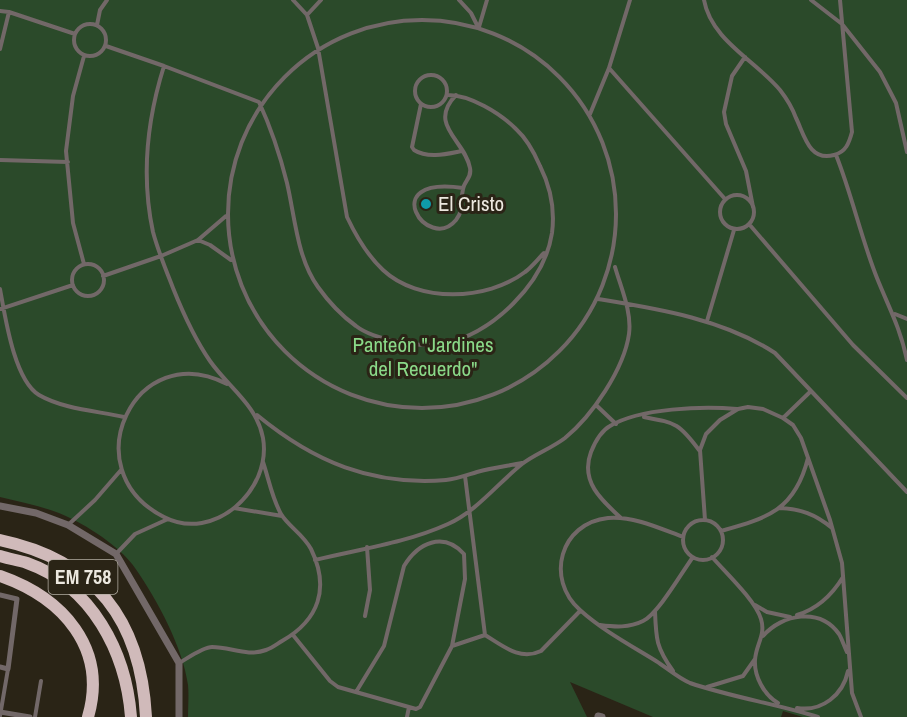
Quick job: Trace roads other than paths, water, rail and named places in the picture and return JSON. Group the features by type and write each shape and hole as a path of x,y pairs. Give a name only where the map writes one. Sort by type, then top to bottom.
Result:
{"highway":[{"name":"EM 758","path":"0,540 46,553 72,567 99,590 121,617 135,651 144,688 147,717"},
{"name":"EM 758","path":"0,556 28,564 55,576 81,598 101,621 118,653 126,681 131,717"},
{"path":"0,576 22,585 46,600 77,630 88,650 93,670 94,689 88,717"}],"street":[{"path":"0,506 36,513 69,525 116,554 179,663 179,717"},
{"path":"0,595 17,599 8,669 0,668"},
{"path":"0,714 30,717"}],"lane":[{"path":"96,25 100,10 107,0"},
{"path":"293,0 307,15 318,48 347,217 355,234 384,271 414,287 431,292 476,292 499,286 524,273 547,250"},
{"path":"307,15 321,0"},
{"path":"459,0 471,13 478,28"},
{"path":"478,28 487,0"},
{"path":"590,114 609,68 630,0"},
{"path":"704,0 709,17 719,31 778,87 789,101 808,146 818,154 827,157 845,150 852,132 840,0"},
{"path":"811,0 842,24 880,72 896,102 907,152"},
{"path":"0,11 75,34"},
{"path":"0,49 9,12"},
{"path":"315,560 414,538 450,523 470,510 523,463 564,438 596,405 610,382 629,334 628,316 615,267 618,203 606,148 590,114 535,57 514,43 478,28 407,22 356,31 318,48 278,79 259,102 237,154 228,194 226,216 231,261 254,311 269,333 300,364 334,389 373,404 399,408 427,409 457,405 486,396 529,377 548,365 565,346 598,299 615,267"},
{"path":"87,24 96,25 103,30 106,46 99,54 91,57 84,56 74,44 75,34 80,27 87,24"},
{"path":"106,46 259,102 274,140 309,274 326,297 357,328 401,342 423,345 443,344 462,337 494,321 512,305 526,290 547,250 553,219 546,177 524,137 490,109 448,94"},
{"path":"84,56 69,121 66,151 73,223 84,264"},
{"path":"745,57 732,76 724,112 726,124 746,171 753,207 754,214 749,224 740,230 724,225 720,219 720,208 726,199 737,195 743,196 753,207"},
{"path":"164,66 156,91 146,161 153,233 203,351 227,384 243,398 254,413 263,437 263,462 274,500 282,517 298,531 310,548 321,583 320,596 311,619 293,635 266,650 242,653 210,647 179,663"},
{"path":"609,68 726,199"},
{"path":"426,75 434,75 442,79 447,86 448,94 442,104 431,108 421,104 416,97 415,88 418,81 426,75"},
{"path":"456,95 445,110 452,138 470,165 471,175 463,188 463,204 456,220 448,226 436,228 426,225 417,218 414,208 415,198 422,190 437,185 463,188"},
{"path":"421,104 412,147 414,150 422,154 441,155 462,151"},
{"path":"836,155 877,278 903,338 907,360"},
{"path":"0,160 68,162"},
{"path":"103,276 162,256 198,240 226,216"},
{"path":"749,224 854,345 907,398"},
{"path":"707,321 734,230"},
{"path":"198,240 220,251 231,261"},
{"path":"84,264 95,266 103,276 101,288 91,295 79,293 72,281 74,271 84,264"},
{"path":"2,309 73,285"},
{"path":"0,289 2,309 21,373 27,384 37,394 57,403 124,417"},
{"path":"598,299 707,321 757,341 775,353 907,492"},
{"path":"894,314 907,319"},
{"path":"227,384 209,376 195,374 165,378 140,394 124,417 117,445 121,470 137,497 168,519 188,522 206,521 221,516 245,498 254,486 263,462"},
{"path":"783,418 811,391"},
{"path":"596,405 616,424"},
{"path":"621,519 602,501 590,484 587,469 590,454 598,438 609,426 640,416 680,408 738,409 748,407 764,409 783,418 797,432 808,458 842,563 852,693 861,717"},
{"path":"705,520 699,450 701,442 712,426 738,409"},
{"path":"254,413 299,446 341,467 389,479 449,480 523,463"},
{"path":"640,416 681,427 699,450"},
{"path":"721,531 755,521 789,500 804,473 808,458"},
{"path":"69,525 121,470"},
{"path":"465,476 485,634 514,653 533,655 541,651 580,610"},
{"path":"234,508 282,517"},
{"path":"778,508 797,508 811,512 832,528"},
{"path":"116,554 135,534 168,519"},
{"path":"683,537 636,520 607,519 580,530 564,550 560,573 571,601 598,624 688,682 818,717"},
{"path":"705,520 713,522 721,531 723,544 712,557 701,559 693,557 684,547 685,530 693,522 705,520"},
{"path":"293,635 330,681 338,687 416,709 420,707 452,646 465,579 464,554 457,546 437,542 420,548 411,555 404,566 384,646 356,692"},
{"path":"365,616 370,590 366,547"},
{"path":"598,624 619,627 645,620 655,610 693,557"},
{"path":"706,687 743,676 755,659 763,636 761,617 754,605 712,557"},
{"path":"763,636 776,624 811,611 837,587 843,577"},
{"path":"754,605 767,612 820,619 832,627 840,635 849,657 848,674 843,686 825,704 805,709 784,706 765,691 757,675 755,659"},
{"path":"655,610 656,641 674,673"},
{"path":"452,646 485,634"},
{"path":"0,714 8,669"},
{"path":"34,717 41,681"},
{"path":"408,717 409,707"}],"place":[{"name":"El Cristo","path":"426,204"}],"park label":[{"name":"Panteón \"Jardines del Recuerdo\"","path":"423,357"}]}
